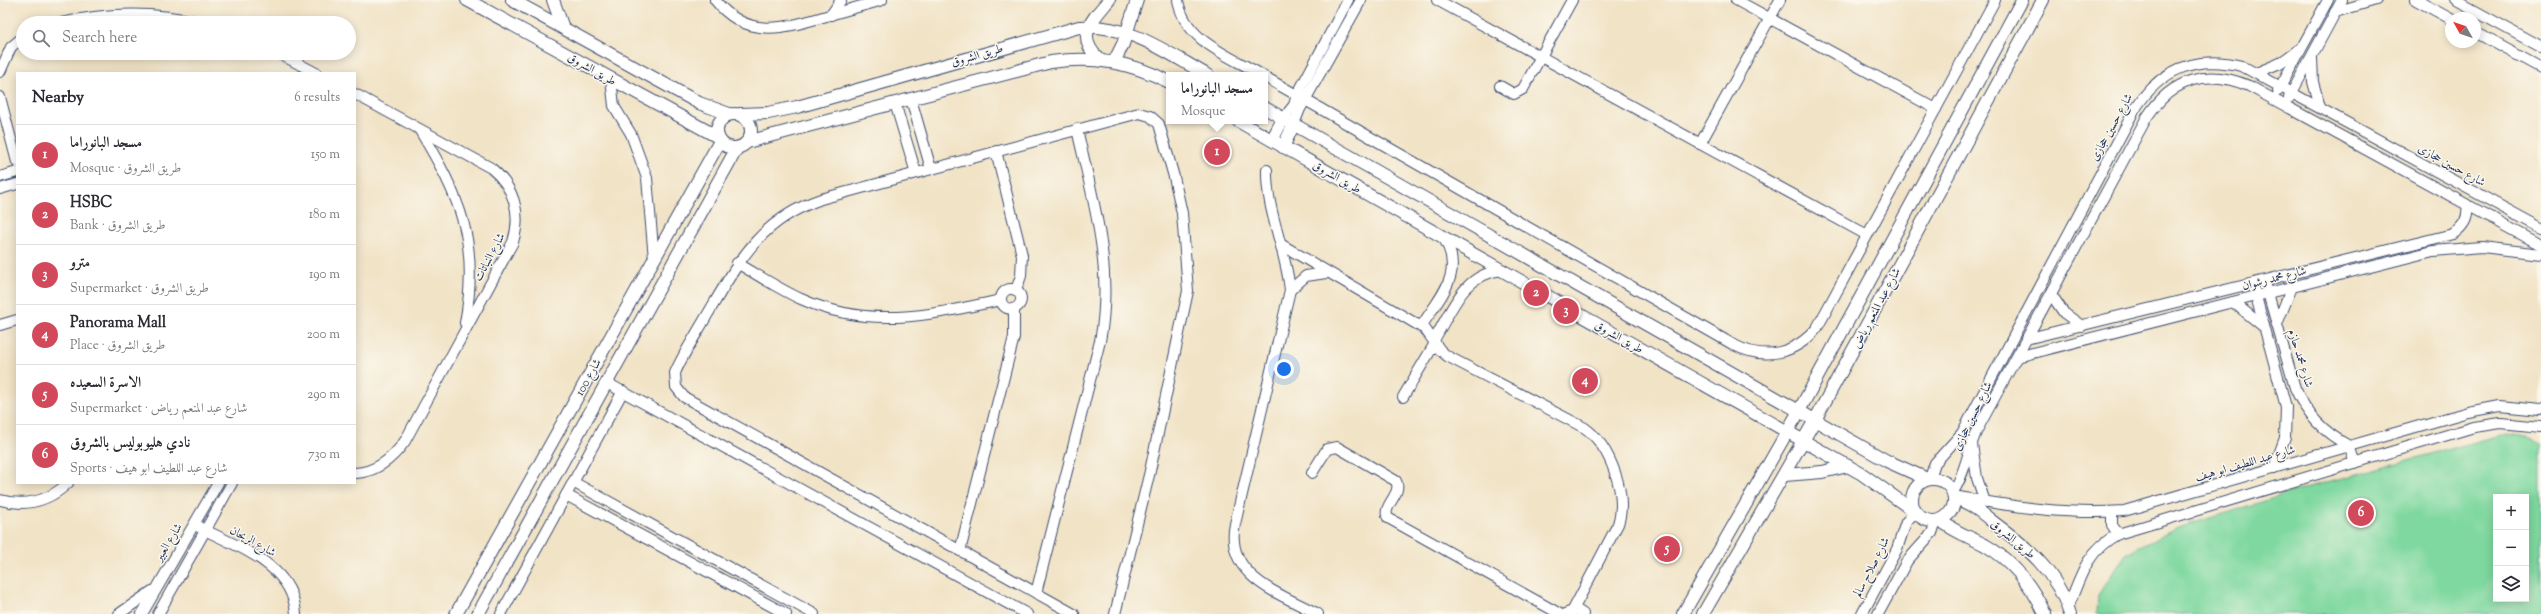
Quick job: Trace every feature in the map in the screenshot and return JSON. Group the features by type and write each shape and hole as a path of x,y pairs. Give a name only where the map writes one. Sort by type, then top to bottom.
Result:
{"street":[{"name":"طريق الشروق","path":"467,0 719,139"},
{"name":"طريق الشروق","path":"512,0 709,108 734,114 768,113 797,107 1051,33 1088,26 1127,32 1201,72"},
{"path":"553,0 563,28"},
{"path":"715,0 735,19 752,27 772,29 791,27 882,0"},
{"path":"831,15 841,0"},
{"path":"1098,59 1088,44 1088,26 1109,0"},
{"path":"1114,62 1127,32 1137,0"},
{"path":"1178,0 1187,25 1199,39 1257,72"},
{"path":"1272,140 1283,119 1291,110 1297,95 1348,0"},
{"path":"1283,147 1297,114 1361,0"},
{"path":"1437,0 1867,235"},
{"path":"1500,86 1514,94 1519,93 1542,57 1572,0"},
{"path":"1736,0 1936,109"},
{"path":"1700,144 1780,0"},
{"path":"1268,79 1734,345 1756,354 1779,353 1800,344 1810,337 1817,328 1995,0"},
{"name":"شارع عبد المنعم رياض","path":"1683,614 1799,411 2022,0"},
{"name":"شارع عبد المنعم رياض","path":"1706,610 1804,441 2043,0"},
{"path":"2285,106 2342,0"},
{"path":"2335,12 2376,0"},
{"path":"2416,0 2445,16"},
{"path":"2455,0 2541,47"},
{"path":"2274,99 2326,2"},
{"path":"116,16 141,16"},
{"path":"2481,35 2541,68"},
{"path":"0,72 8,52 16,44"},
{"path":"2256,73 2280,63 2302,48"},
{"path":"2312,57 2313,82 2320,107"},
{"name":"طريق الشروق","path":"742,145 1051,62 1098,59 1142,69 1166,81"},
{"path":"291,60 314,72"},
{"name":"شارع حسين حجازى","path":"1928,478 1935,463 1962,433 2144,96 2167,75 2196,63 2227,62 2256,73 2541,228"},
{"name":"شارع حسين حجازى","path":"1954,495 1972,440 2147,117 2166,94 2192,80 2221,77 2236,80 2274,99 2541,245"},
{"path":"611,79 614,106 631,134 647,178 654,259"},
{"name":"شارع النباتات","path":"356,95 490,168 507,185 516,207 518,219 513,242 399,450 385,463 372,469 356,473"},
{"path":"0,96 16,158"},
{"path":"911,99 931,169"},
{"path":"895,103 916,173"},
{"name":"طريق الشروق","path":"1268,110 1887,461 1928,478"},
{"path":"1074,614 679,393 675,380 678,367 737,263 764,232 797,209 821,199 1139,113 1150,116 1159,124 1180,201 1188,271 1188,301 1150,471 1115,614"},
{"path":"734,114 749,121 751,126 750,138 742,145 727,147 719,139 718,126 720,121 734,114"},
{"name":"طريق الشروق","path":"1243,124 1848,466 1889,491 1914,511"},
{"path":"418,128 448,178 466,226 471,278 463,331"},
{"path":"1036,593 1100,341 1105,308 1106,273 1102,237 1077,129"},
{"name":"شارع 100","path":"456,614 654,259 719,139"},
{"name":"شارع 100","path":"478,614 742,145"},
{"path":"996,152 1022,255 1021,276 1016,290 1021,299 1020,304 1014,309 1006,308 1001,300"},
{"path":"1935,160 1951,168"},
{"path":"1267,170 1268,192 1282,245 1290,290 1235,524 1233,542 1237,559 1247,573 1318,614"},
{"path":"0,177 16,172"},
{"path":"0,189 16,184"},
{"name":"شارع محمد رشوان","path":"2025,342 2082,326 2453,234 2464,224 2468,211 2467,204"},
{"path":"2529,221 2541,221"},
{"path":"1421,327 1452,275 1453,259 1443,237"},
{"path":"1282,245 1326,273 1421,327 1448,356 1585,428 1601,442 1609,454 1621,499 1620,518 1578,613"},
{"name":"شارع محمد رشوان","path":"2017,357 2433,251 2482,247 2541,254"},
{"path":"737,263 803,300 856,315 911,318 1001,300"},
{"path":"1403,397 1466,286 1478,276 1502,270"},
{"path":"1290,290 1306,276 1326,273"},
{"name":"شارع محمد حازم","path":"2265,280 2295,388 2302,403 2322,429 2349,446"},
{"path":"2252,284 2286,407 2285,438 2274,468"},
{"path":"2277,324 2292,287"},
{"path":"1001,300 1004,292 1016,290"},
{"path":"2051,294 2064,313 2082,326"},
{"path":"2232,302 2265,328"},
{"path":"960,551 1014,337 1014,309"},
{"path":"0,325 16,320"},
{"path":"2012,339 2025,342"},
{"path":"607,383 1027,614"},
{"path":"501,614 623,391"},
{"name":"شارع عبد اللطيف ابو هيف","path":"1954,495 2036,511 2124,511 2483,408 2514,406 2541,410"},
{"path":"2069,611 2084,565 2091,555 2103,543 2118,534 2487,424 2515,423 2541,427"},
{"path":"1972,440 1974,466 1985,502"},
{"path":"1312,473 1327,449 1334,446 1344,451 1398,483 1398,488 1386,512 1388,518 1560,614"},
{"path":"2349,446 2355,463"},
{"path":"1785,475 1810,474 1848,466"},
{"path":"1878,614 1907,561 1932,533 1938,520 1951,511 1954,495 1943,481 1928,478 1916,486 1913,491 1912,504 1914,511 1924,519 1938,520"},
{"path":"573,482 814,614"},
{"path":"0,500 19,503 34,502 48,498 67,484"},
{"name":"شارع العبير","path":"142,614 155,588 217,484"},
{"path":"158,614 231,484"},
{"path":"566,495 786,614"},
{"name":"طريق الشروق","path":"1954,495 1972,506 2033,553 2052,576 2069,611"},
{"name":"شارع صلاح سالم","path":"1862,614 1897,549 1906,522 1914,511"},
{"path":"2112,512 2112,524 2118,534"},
{"name":"طريق الشروق","path":"1938,520 1954,530 1987,546 2002,557 2028,584 2045,614"},
{"name":"شارع الريحان","path":"194,524 276,569 292,592 296,614"},
{"path":"716,576 723,565"},
{"path":"119,614 155,588"},
{"path":"1693,597 1706,610"}],"green space":[{"path":"2501,435 2528,436 2541,442 2541,614 2097,614 2098,596 2126,554 2175,529 2305,488"}],"place":[{"name":"مسجد البانوراما","path":"1217,152"},
{"name":"HSBC","path":"1536,293"},
{"name":"مترو","path":"1566,311"},
{"name":"Panorama Mall","path":"1585,381"},
{"name":"نادي هليوبوليس بالشروق","path":"2361,513"},
{"name":"الاسرة السعيده","path":"1667,549"}]}
